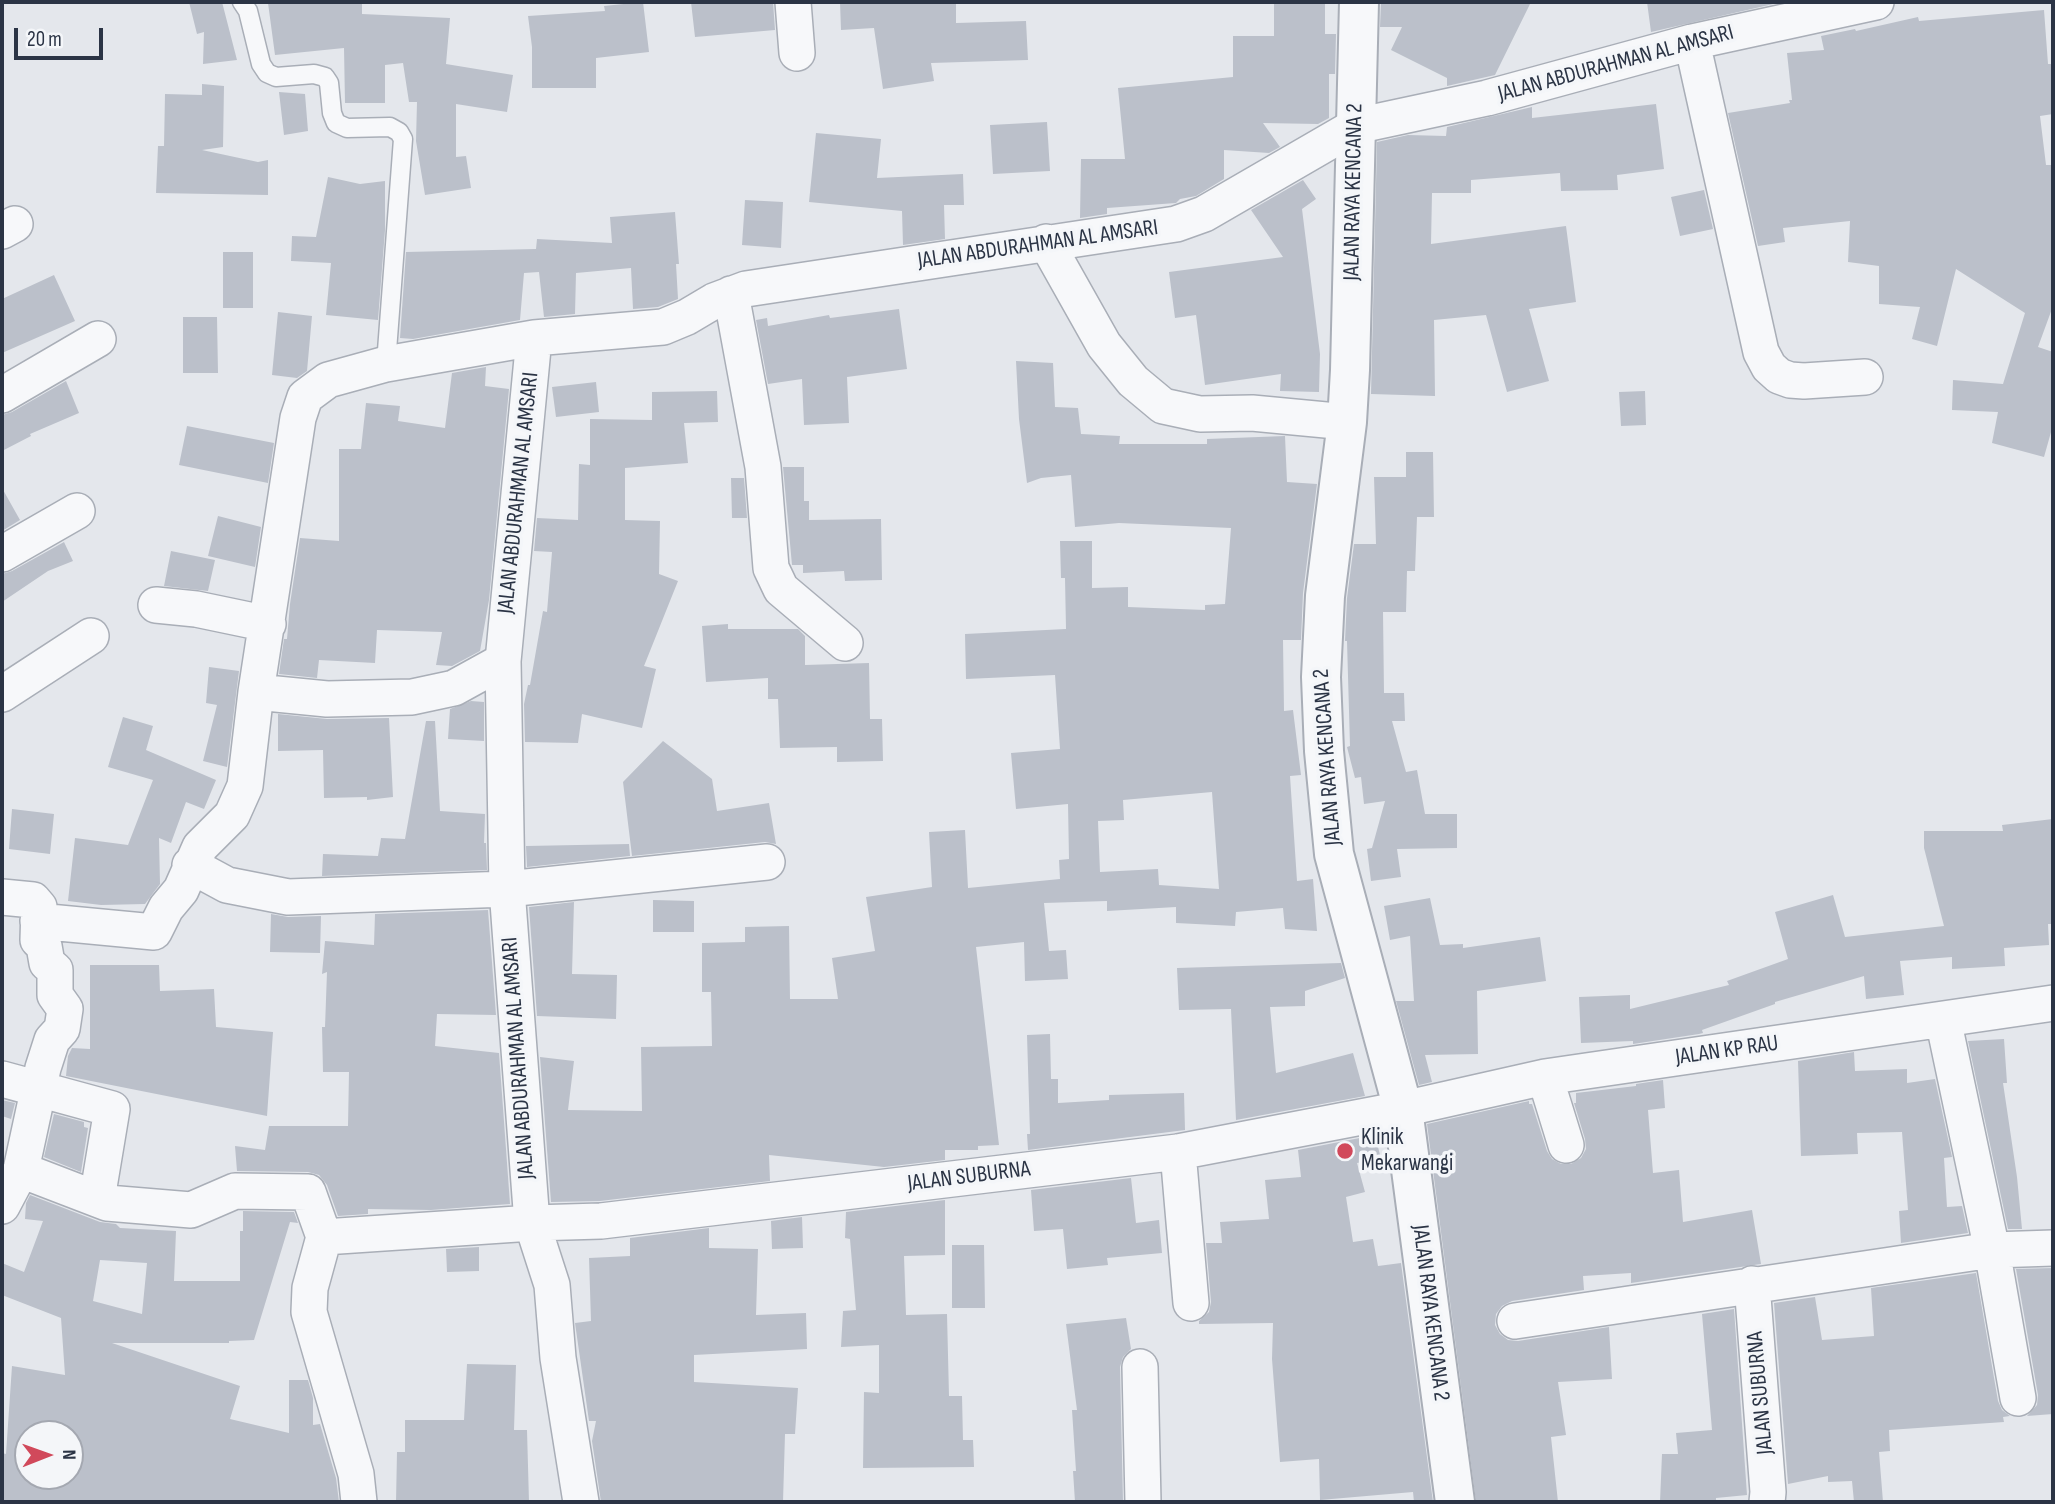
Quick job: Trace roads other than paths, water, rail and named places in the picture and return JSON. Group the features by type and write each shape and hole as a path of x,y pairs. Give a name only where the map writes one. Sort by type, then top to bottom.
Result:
{"street":[{"path":"793,2 797,53"},
{"name":"JALAN RAYA KENCANA 2","path":"1359,2 1347,422 1325,596 1321,677 1324,751 1334,854 1403,1109 1455,1502"},
{"name":"JALAN ABDURAHMAN AL AMSARI","path":"581,1502 558,1358 552,1285 531,1223 507,889 503,661 534,338 663,327 746,289 1176,224 1204,214 1356,126 1488,98 1692,43 1876,2"},
{"path":"1692,43 1761,352 1769,367 1779,376 1790,380 1865,377"},
{"path":"1046,243 1104,345 1133,381 1163,406 1200,414 1251,413 1347,422"},
{"path":"731,294 763,467 771,568 787,596 845,643"},
{"path":"38,921 154,932 166,908 181,890 200,847 232,815 245,786 256,692 298,418 305,397 328,380 386,364 534,338"},
{"path":"2,395 98,339"},
{"path":"2,554 77,511"},
{"path":"156,605 196,609 268,624"},
{"path":"2,695 91,636"},
{"path":"256,692 327,699 412,696 454,688 503,661"},
{"path":"190,866 227,885 288,897 507,889 767,862"},
{"path":"2,897 33,900 39,906 38,940 44,946 47,962 55,970 55,995 65,1009 62,1029 52,1040 43,1068 21,1170 2,1206"},
{"name":"JALAN KP RAU","path":"1403,1109 1545,1077 2053,1003"},
{"path":"1943,1019 1992,1250 2018,1398"},
{"path":"1545,1077 1566,1145"},
{"path":"2,1079 112,1109 97,1199"},
{"name":"JALAN SUBURNA","path":"324,1237 531,1223 601,1222 1178,1152 1403,1109"},
{"path":"1178,1152 1191,1303"},
{"path":"21,1170 107,1203 191,1210 235,1191 308,1192 324,1237 310,1288 309,1312 356,1474 359,1502"},
{"path":"1515,1321 1992,1250 2053,1248"},
{"name":"JALAN SUBURNA","path":"1752,1284 1767,1502"},
{"path":"1140,1367 1143,1502"}],"lane":[{"path":"242,2 248,10 261,64 267,73 276,77 314,74 325,77 329,83 332,113 337,123 347,128 390,127 399,132 403,139 386,364"}],"place":[{"name":"Klinik Mekarwangi","path":"1345,1151"}]}
